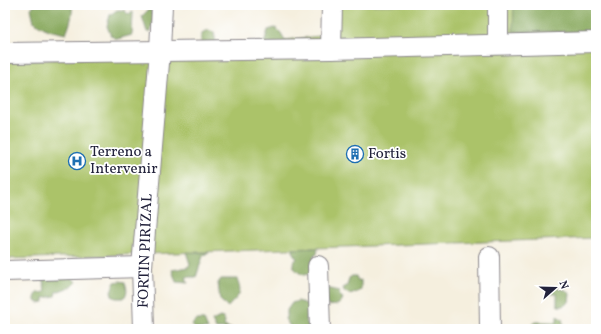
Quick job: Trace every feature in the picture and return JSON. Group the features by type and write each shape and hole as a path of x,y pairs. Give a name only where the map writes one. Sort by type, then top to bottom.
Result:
{"street":[{"name":"FORTIN PIRIZAL","path":"144,329 142,267 160,51 162,5"},
{"path":"331,49 332,5"},
{"path":"498,5 498,44"},
{"path":"5,53 331,49 596,42"},
{"path":"489,256 490,329"},
{"path":"318,266 320,329"},
{"path":"5,271 142,267"}],"green space":[{"path":"35,5 72,5 71,20 66,34 48,30 34,22 31,8"},
{"path":"329,5 596,5 596,238 5,259 5,62 155,55 328,35"},
{"path":"514,5 596,5 596,32 513,31"},
{"path":"150,8 154,17 151,32 147,32 142,16"},
{"path":"117,10 124,10 128,14 133,12 132,35 117,39 111,36 107,26 110,15"},
{"path":"275,28 281,34 288,48 263,48 268,30"},
{"path":"208,30 214,32 217,49 201,50 201,37 203,32"},
{"path":"318,248 317,254 313,257 316,264 309,274 304,275 296,270 293,262 297,259 293,253 293,249"},
{"path":"186,252 209,253 203,256 196,277 186,277 188,283 176,282 172,270 188,267 190,264"},
{"path":"70,275 76,282 73,286 56,292 55,296 44,298 44,302 39,303 35,301 37,293 45,292 43,276"},
{"path":"356,276 358,281 361,280 361,289 358,292 349,294 344,291 343,288 347,286 349,278"},
{"path":"221,279 237,279 239,284 240,292 237,298 228,307 220,300 218,283"},
{"path":"115,282 125,282 127,292 124,298 116,298 112,296 111,291"},
{"path":"326,288 340,291 339,295 343,298 342,301 336,305 326,306"},
{"path":"555,288 566,290 570,294 569,302 562,306 557,305 557,294 551,294 551,289"},
{"path":"298,301 307,304 311,314 305,319 308,325 313,329 289,329 290,325 285,319 287,310 292,303"},
{"path":"557,316 562,319 564,327 562,329 530,329 531,325 535,322 557,322"},
{"path":"220,317 223,318 225,322 224,326 232,329 216,329 212,321"},
{"path":"196,320 204,320 208,329 195,329 192,325"}],"place":[{"name":"Fortis","path":"355,154"},
{"name":"Terreno a Intervenir","path":"77,161"}]}
